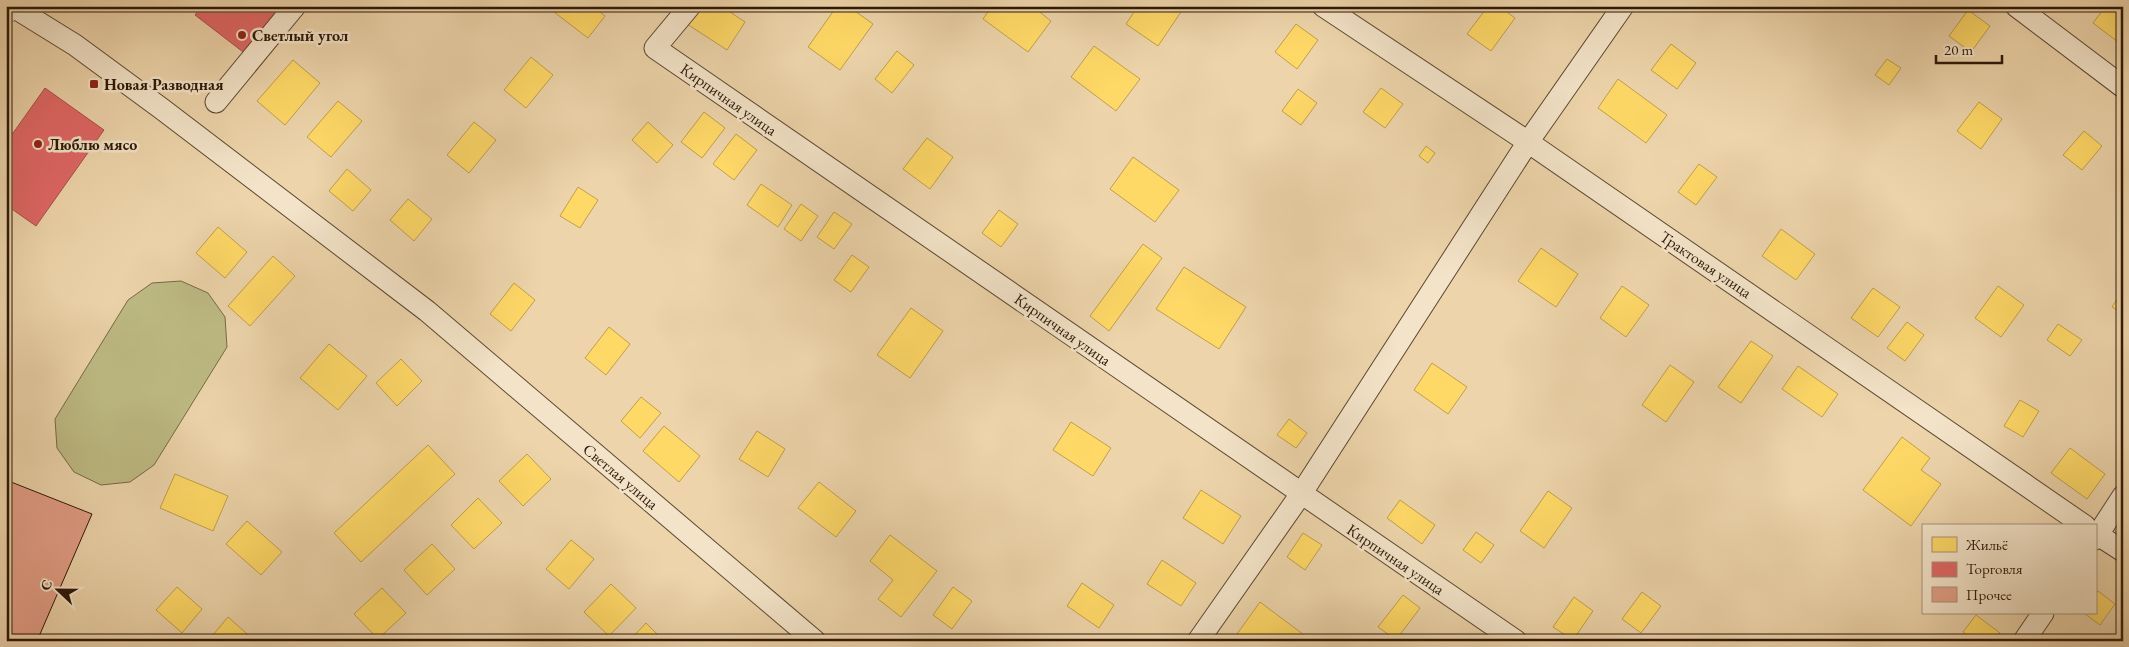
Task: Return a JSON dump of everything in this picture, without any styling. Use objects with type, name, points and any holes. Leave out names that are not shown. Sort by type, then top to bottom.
[{"type":"street","points":[[216,102],[295,6]]},
{"type":"street","name":"Кирпичная улица","points":[[690,6],[655,48],[1516,641]]},
{"type":"street","name":"Трактовая улица","points":[[1324,6],[1528,142],[2081,524]]},
{"type":"street","points":[[1198,641],[1301,494],[1528,142],[1623,6]]},
{"type":"street","points":[[2016,6],[2123,87]]},
{"type":"street","name":"Светлая улица","points":[[9,7],[75,45],[427,311],[814,641]]},
{"type":"street","points":[[2096,530],[2123,496]]},
{"type":"street","name":"Трактовая улица","points":[[2096,534],[2123,551]]},
{"type":"street","points":[[2024,641],[2042,614]]},
{"type":"shaded area","points":[[181,281],[208,293],[225,317],[227,347],[154,465],[130,482],[101,485],[74,472],[57,448],[55,419],[128,300],[152,283]]},
{"type":"building: Жильё","points":[[558,6],[592,6],[605,16],[588,38],[554,12]]},
{"type":"building: Жильё","points":[[698,6],[721,6],[745,22],[727,50],[687,24]]},
{"type":"building: Жильё","points":[[837,6],[848,6],[873,24],[840,70],[808,47]]},
{"type":"building: Жильё","points":[[992,6],[1032,6],[1051,21],[1028,52],[983,19]]},
{"type":"building: Жильё","points":[[1138,6],[1185,6],[1158,46],[1126,24]]},
{"type":"building: Жильё","points":[[1488,6],[1499,6],[1515,18],[1491,51],[1467,34]]},
{"type":"building: Жильё","points":[[2106,6],[2115,6],[2123,12],[2123,36],[2118,42],[2093,23]]},
{"type":"building: Жильё","points":[[1968,10],[1990,26],[1971,52],[1949,36]]},
{"type":"building: Жильё","points":[[1296,24],[1318,40],[1297,69],[1275,52]]},
{"type":"building: Жильё","points":[[1671,44],[1696,63],[1677,89],[1651,70]]},
{"type":"building: Жильё","points":[[1094,46],[1140,79],[1116,111],[1071,77]]},
{"type":"building: Жильё","points":[[897,51],[914,65],[892,93],[875,79]]},
{"type":"building: Жильё","points":[[531,57],[553,75],[526,108],[504,90]]},
{"type":"building: Жильё","points":[[1887,59],[1901,68],[1889,85],[1875,75]]},
{"type":"building: Жильё","points":[[293,60],[320,83],[285,125],[257,101]]},
{"type":"building: Жильё","points":[[1618,79],[1667,115],[1646,143],[1598,108]]},
{"type":"building: Жильё","points":[[1381,88],[1403,104],[1385,128],[1363,112]]},
{"type":"building: Жильё","points":[[1298,89],[1317,103],[1301,125],[1282,111]]},
{"type":"building: Жильё","points":[[338,101],[362,121],[331,157],[307,137]]},
{"type":"building: Жильё","points":[[1979,102],[2002,119],[1981,149],[1957,131]]},
{"type":"building: Жильё","points":[[704,112],[725,128],[702,158],[681,142]]},
{"type":"building: Жильё","points":[[474,122],[496,140],[469,173],[447,155]]},
{"type":"building: Жильё","points":[[648,122],[673,145],[657,163],[632,140]]},
{"type":"building: Жильё","points":[[2084,131],[2102,146],[2082,170],[2063,155]]},
{"type":"building: Жильё","points":[[736,134],[757,150],[734,180],[713,164]]},
{"type":"building: Жильё","points":[[927,138],[953,157],[930,189],[903,169]]},
{"type":"building: Жильё","points":[[1426,146],[1435,153],[1428,163],[1419,156]]},
{"type":"building: Жильё","points":[[1133,157],[1179,190],[1155,222],[1110,189]]},
{"type":"building: Жильё","points":[[1699,164],[1717,177],[1696,205],[1678,192]]},
{"type":"building: Жильё","points":[[347,169],[371,190],[353,211],[329,191]]},
{"type":"building: Жильё","points":[[761,184],[792,205],[778,227],[747,205]]},
{"type":"building: Жильё","points":[[578,187],[598,200],[580,228],[560,216]]},
{"type":"building: Жильё","points":[[408,199],[432,219],[414,241],[390,220]]},
{"type":"building: Жильё","points":[[801,204],[818,216],[801,241],[784,229]]},
{"type":"building: Жильё","points":[[999,210],[1018,224],[1001,247],[982,233]]},
{"type":"building: Жильё","points":[[834,212],[852,224],[834,249],[817,237]]},
{"type":"building: Жильё","points":[[218,227],[247,252],[225,278],[196,253]]},
{"type":"building: Жильё","points":[[1781,229],[1815,254],[1796,280],[1762,256]]},
{"type":"building: Жильё","points":[[1143,244],[1162,258],[1109,331],[1090,316]]},
{"type":"building: Жильё","points":[[1541,248],[1578,274],[1556,307],[1518,281]]},
{"type":"building: Жильё","points":[[852,255],[869,267],[851,292],[834,280]]},
{"type":"building: Жильё","points":[[273,256],[295,276],[250,326],[228,306]]},
{"type":"building: Жильё","points":[[1184,267],[1246,307],[1219,349],[1156,309]]},
{"type":"building: Жильё","points":[[514,283],[535,300],[511,331],[490,314]]},
{"type":"building: Жильё","points":[[1622,286],[1649,305],[1626,337],[1600,318]]},
{"type":"building: Жильё","points":[[1998,286],[2024,305],[2001,337],[1975,318]]},
{"type":"building: Жильё","points":[[1873,288],[1900,307],[1878,337],[1851,318]]},
{"type":"building: Жильё","points":[[2123,290],[2123,313],[2112,307]]},
{"type":"building: Жильё","points":[[911,308],[943,331],[910,378],[877,355]]},
{"type":"building: Жильё","points":[[1907,322],[1924,335],[1905,361],[1887,348]]},
{"type":"building: Жильё","points":[[2058,324],[2082,340],[2070,356],[2047,340]]},
{"type":"building: Жильё","points":[[609,327],[630,344],[606,375],[585,358]]},
{"type":"building: Жильё","points":[[1751,341],[1773,356],[1741,403],[1718,387]]},
{"type":"building: Жильё","points":[[329,344],[367,376],[338,410],[300,378]]},
{"type":"building: Жильё","points":[[401,359],[422,381],[397,406],[376,383]]},
{"type":"building: Жильё","points":[[1432,363],[1467,387],[1448,414],[1414,390]]},
{"type":"building: Жильё","points":[[1670,365],[1694,382],[1666,422],[1642,405]]},
{"type":"building: Жильё","points":[[1798,366],[1838,394],[1822,417],[1782,389]]},
{"type":"building: Жильё","points":[[641,397],[661,413],[640,438],[621,421]]},
{"type":"building: Жильё","points":[[2020,400],[2039,411],[2023,437],[2004,426]]},
{"type":"building: Жильё","points":[[1289,419],[1307,433],[1296,448],[1277,435]]},
{"type":"building: Жильё","points":[[1071,422],[1111,448],[1093,476],[1053,450]]},
{"type":"building: Жильё","points":[[664,426],[700,456],[679,482],[643,451]]},
{"type":"building: Жильё","points":[[757,431],[785,449],[768,477],[739,459]]},
{"type":"building: Жильё","points":[[1902,437],[1930,458],[1921,470],[1941,484],[1911,526],[1863,490]]},
{"type":"building: Жильё","points":[[428,445],[455,474],[361,562],[334,533]]},
{"type":"building: Жильё","points":[[2070,448],[2105,474],[2087,499],[2051,473]]},
{"type":"building: Жильё","points":[[527,454],[551,479],[523,506],[499,481]]},
{"type":"building: Жильё","points":[[175,474],[228,496],[213,531],[160,508]]},
{"type":"building: Жильё","points":[[819,482],[856,511],[836,537],[798,508]]},
{"type":"building: Жильё","points":[[1201,490],[1241,516],[1223,544],[1183,518]]},
{"type":"building: Жильё","points":[[1548,491],[1572,508],[1544,548],[1520,531]]},
{"type":"building: Жильё","points":[[478,498],[502,523],[474,549],[451,525]]},
{"type":"building: Жильё","points":[[1400,500],[1435,525],[1422,544],[1387,518]]},
{"type":"building: Жильё","points":[[247,521],[282,552],[261,575],[226,544]]},
{"type":"building: Жильё","points":[[1476,532],[1494,545],[1481,563],[1463,550]]},
{"type":"building: Жильё","points":[[1303,533],[1322,545],[1305,570],[1287,557]]},
{"type":"building: Жильё","points":[[890,535],[937,571],[901,617],[878,599],[893,580],[870,561]]},
{"type":"building: Жильё","points":[[571,540],[594,559],[569,589],[546,569]]},
{"type":"building: Жильё","points":[[432,544],[455,569],[427,595],[404,570]]},
{"type":"building: Жильё","points":[[1162,560],[1196,583],[1181,606],[1147,584]]},
{"type":"building: Жильё","points":[[1082,583],[1114,605],[1099,628],[1067,606]]},
{"type":"building: Жильё","points":[[611,584],[636,608],[609,636],[584,612]]},
{"type":"building: Жильё","points":[[177,587],[202,609],[182,633],[156,610]]},
{"type":"building: Жильё","points":[[953,587],[972,601],[952,629],[933,615]]},
{"type":"building: Жильё","points":[[382,588],[406,613],[378,639],[354,614]]},
{"type":"building: Жильё","points":[[2098,591],[2115,604],[2100,625],[2085,614],[2096,614],[2096,594]]},
{"type":"building: Жильё","points":[[1642,592],[1661,606],[1641,633],[1622,619]]},
{"type":"building: Жильё","points":[[1403,595],[1420,608],[1396,640],[1378,627]]},
{"type":"building: Жильё","points":[[1574,597],[1593,611],[1573,640],[1553,627]]},
{"type":"building: Жильё","points":[[1260,602],[1312,641],[1246,641],[1237,634]]},
{"type":"building: Жильё","points":[[1976,615],[2000,633],[1995,641],[1975,641],[1963,632]]},
{"type":"building: Жильё","points":[[228,617],[255,641],[208,641]]},
{"type":"building: Жильё","points":[[646,623],[664,641],[629,641]]},
{"type":"building: Торговля","name":"Светлый угол","points":[[202,6],[285,6],[247,55],[195,15]]},
{"type":"building: Торговля","points":[[45,88],[104,130],[36,226],[6,205],[6,143]]},
{"type":"building: Прочее","points":[[6,480],[92,514],[37,641],[6,641]]},
{"type":"place","name":"Светлый угол","points":[[242,35]]},
{"type":"place","name":"Новая Разводная","points":[[94,84]]},
{"type":"place","name":"Люблю мясо","points":[[38,144]]}]
